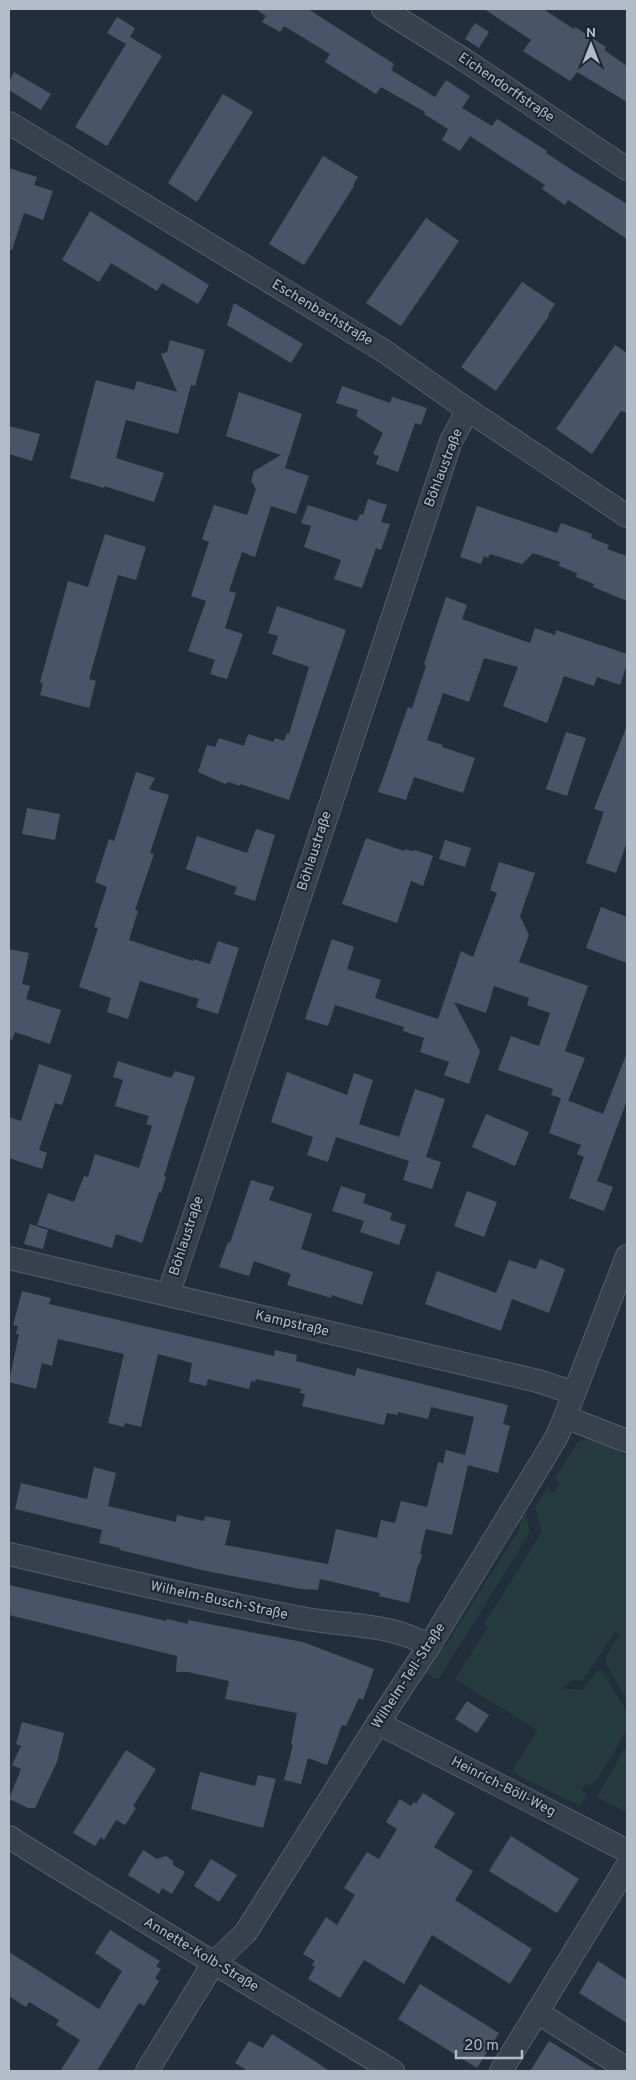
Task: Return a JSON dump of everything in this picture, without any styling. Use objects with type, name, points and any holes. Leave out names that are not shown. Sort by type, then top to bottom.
[{"type":"street","name":"Eichendorffstraße","points":[[383,9],[466,61],[627,169]]},
{"type":"street","name":"Eschenbachstraße","points":[[9,123],[384,351],[468,410],[627,516]]},
{"type":"street","name":"Böhlaustraße","points":[[168,1295],[450,442],[468,410]]},
{"type":"street","name":"Wilhelm-Tell-Straße","points":[[147,2071],[213,1964],[246,1932],[429,1646],[538,1468],[565,1417],[627,1256]]},
{"type":"street","name":"Kampstraße","points":[[9,1258],[538,1381],[574,1393]]},
{"type":"street","points":[[565,1417],[627,1441]]},
{"type":"street","name":"Wilhelm-Busch-Straße","points":[[9,1554],[206,1600],[307,1619],[399,1633],[415,1637],[429,1646]]},
{"type":"street","name":"Heinrich-Böll-Weg","points":[[378,1723],[627,1850]]},
{"type":"street","name":"Annette-Kolb-Straße","points":[[9,1838],[213,1964],[252,1985],[393,2071]]},
{"type":"street","points":[[501,2071],[627,1866]]},
{"type":"street","points":[[537,2012],[627,2069]]},
{"type":"green space","points":[[591,1439],[610,1446],[627,1456],[627,1700],[606,1663],[607,1655],[619,1635],[615,1632],[582,1681],[572,1680],[564,1687],[582,1690],[597,1671],[602,1671],[627,1712],[627,1730],[595,1782],[584,1786],[581,1790],[587,1794],[580,1806],[512,1772],[537,1730],[455,1679],[488,1627],[484,1624],[542,1532],[535,1507],[547,1489],[554,1493],[560,1483],[555,1478],[577,1443],[580,1440]]},
{"type":"green space","points":[[524,1509],[530,1532],[438,1680],[423,1671],[439,1646],[444,1648],[520,1528],[518,1519]]},
{"type":"green space","points":[[627,1745],[627,1812],[597,1797]]},
{"type":"building","points":[[255,9],[308,9],[394,64],[391,70],[435,97],[446,80],[470,96],[462,108],[492,126],[497,119],[547,151],[546,153],[575,172],[627,204],[627,239],[568,200],[565,205],[542,189],[545,185],[470,136],[460,151],[442,140],[448,129],[424,114],[425,112],[381,87],[376,94],[325,62],[330,54],[284,26],[280,32],[262,22],[266,16]]},
{"type":"building","points":[[484,9],[543,9],[606,47],[604,50],[627,66],[627,102],[577,72],[570,81],[523,51],[531,40]]},
{"type":"building","points":[[117,17],[135,28],[130,37],[162,56],[107,146],[75,127],[126,44],[107,33]]},
{"type":"building","points":[[475,23],[489,32],[479,48],[465,39]]},
{"type":"building","points":[[14,72],[51,94],[41,110],[9,90],[9,82]]},
{"type":"building","points":[[223,94],[253,112],[197,202],[168,183]]},
{"type":"building","points":[[323,156],[358,177],[304,265],[269,244]]},
{"type":"building","points":[[9,168],[37,177],[34,185],[53,191],[43,220],[24,213],[12,250],[9,250]]},
{"type":"building","points":[[90,211],[209,285],[198,304],[162,283],[157,291],[111,263],[99,282],[62,260]]},
{"type":"building","points":[[426,218],[459,241],[401,326],[366,303]]},
{"type":"building","points":[[522,282],[555,304],[549,316],[496,391],[461,367]]},
{"type":"building","points":[[234,303],[303,344],[291,363],[227,325]]},
{"type":"building","points":[[170,340],[205,350],[195,386],[191,385],[178,434],[126,420],[116,458],[164,473],[154,502],[104,486],[104,488],[70,478],[96,380],[134,390],[137,381],[177,392],[161,354],[167,352]]},
{"type":"building","points":[[615,345],[627,353],[627,413],[621,411],[592,454],[556,429]]},
{"type":"building","points":[[342,386],[390,403],[392,397],[427,408],[421,425],[415,423],[398,472],[376,464],[379,456],[373,454],[383,433],[356,416],[358,410],[336,403]]},
{"type":"building","points":[[239,392],[302,414],[285,468],[309,476],[296,514],[271,506],[255,557],[242,552],[229,591],[236,593],[225,628],[243,634],[227,679],[210,674],[215,660],[188,651],[206,601],[191,596],[209,542],[202,539],[214,505],[247,515],[256,489],[251,481],[254,471],[281,455],[226,436]]},
{"type":"building","points":[[9,426],[40,434],[32,461],[9,454]]},
{"type":"building","points":[[368,499],[387,505],[381,522],[390,524],[381,550],[376,548],[362,588],[334,579],[341,560],[304,547],[311,526],[301,523],[308,505],[357,521],[360,514],[363,515]]},
{"type":"building","points":[[477,506],[557,533],[561,523],[592,534],[591,538],[609,545],[607,549],[627,556],[627,601],[593,587],[594,584],[576,577],[577,573],[559,566],[560,562],[533,553],[522,564],[490,554],[488,558],[484,556],[481,564],[460,557]]},
{"type":"building","points":[[105,534],[146,547],[136,580],[118,575],[89,679],[96,681],[89,708],[40,695],[43,684],[40,682],[68,581],[88,587]]},
{"type":"building","points":[[446,597],[467,605],[462,619],[530,643],[535,628],[555,635],[556,630],[627,654],[627,664],[620,685],[597,677],[594,686],[564,676],[547,723],[503,706],[518,667],[484,658],[469,702],[443,693],[427,740],[475,758],[463,793],[414,777],[406,800],[378,792],[408,707],[412,708]]},
{"type":"building","points":[[277,606],[346,630],[289,800],[240,784],[240,786],[229,782],[225,784],[198,772],[207,745],[215,747],[219,738],[244,746],[248,734],[273,742],[275,738],[284,741],[287,733],[289,734],[309,667],[272,654],[278,636],[268,633]]},
{"type":"building","points":[[626,728],[627,842],[616,873],[586,863],[604,812],[594,809]]},
{"type":"building","points":[[566,732],[586,738],[567,796],[546,789]]},
{"type":"building","points":[[136,772],[155,778],[149,789],[169,795],[150,853],[154,854],[135,910],[138,911],[129,940],[193,961],[193,959],[210,964],[218,941],[239,948],[218,1014],[196,1007],[199,999],[140,981],[128,1019],[107,1012],[111,998],[79,987],[98,928],[94,927],[107,887],[95,882],[109,839],[114,841]]},
{"type":"building","points":[[27,808],[60,814],[55,840],[22,834]]},
{"type":"building","points":[[256,829],[275,835],[255,901],[234,894],[237,887],[186,869],[197,836],[247,853]]},
{"type":"building","points":[[366,838],[404,851],[405,849],[415,850],[433,856],[423,886],[411,881],[397,923],[342,904]]},
{"type":"building","points":[[445,840],[471,848],[465,867],[439,859]]},
{"type":"building","points":[[499,862],[535,873],[520,916],[529,935],[519,962],[588,986],[565,1051],[585,1058],[568,1101],[603,1114],[627,1055],[627,1100],[597,1181],[613,1187],[604,1211],[569,1198],[584,1157],[577,1154],[581,1145],[549,1133],[561,1098],[551,1095],[553,1089],[498,1070],[511,1036],[539,1046],[550,1013],[527,1005],[529,998],[494,986],[486,1013],[454,1002],[480,1051],[469,1084],[444,1075],[449,1062],[420,1052],[424,1038],[403,1031],[404,1027],[335,1005],[328,1026],[305,1019],[332,939],[354,947],[347,969],[381,980],[375,998],[438,1019],[461,951],[473,957],[497,893],[490,890]]},
{"type":"building","points":[[601,907],[627,917],[627,963],[586,948]]},
{"type":"building","points":[[9,949],[29,953],[22,984],[30,986],[26,999],[61,1010],[50,1044],[15,1032],[12,1040],[9,1039]]},
{"type":"building","points":[[118,1061],[171,1078],[175,1071],[195,1077],[164,1176],[166,1177],[161,1193],[159,1192],[142,1243],[116,1234],[112,1248],[37,1225],[48,1193],[74,1202],[84,1176],[88,1177],[95,1154],[139,1168],[152,1126],[146,1124],[149,1116],[115,1106],[123,1080],[113,1077]]},
{"type":"building","points":[[39,1064],[72,1075],[62,1105],[55,1103],[39,1150],[47,1153],[42,1169],[9,1158],[9,1117],[21,1121]]},
{"type":"building","points":[[287,1072],[347,1095],[354,1073],[373,1080],[359,1124],[399,1137],[415,1089],[445,1099],[426,1157],[441,1162],[432,1189],[403,1180],[409,1161],[336,1137],[328,1162],[307,1155],[313,1137],[271,1122]]},
{"type":"building","points":[[486,1114],[529,1132],[515,1166],[472,1147]]},
{"type":"building","points":[[251,1180],[274,1187],[269,1200],[312,1214],[301,1249],[373,1272],[362,1305],[332,1295],[331,1298],[287,1285],[291,1274],[254,1261],[249,1276],[219,1267],[228,1242],[230,1243]]},
{"type":"building","points":[[341,1186],[366,1194],[363,1203],[392,1213],[390,1220],[406,1225],[399,1245],[360,1232],[364,1221],[332,1211]]},
{"type":"building","points":[[467,1191],[497,1202],[484,1237],[454,1226]]},
{"type":"building","points":[[30,1224],[48,1230],[43,1249],[24,1244]]},
{"type":"building","points":[[540,1259],[565,1269],[549,1313],[512,1299],[501,1331],[425,1304],[437,1271],[496,1293],[509,1260],[536,1269]]},
{"type":"building","points":[[22,1291],[51,1298],[49,1304],[274,1356],[275,1350],[297,1355],[296,1361],[355,1376],[357,1368],[508,1405],[503,1424],[510,1426],[498,1473],[468,1465],[452,1535],[426,1529],[420,1553],[422,1555],[409,1603],[379,1596],[380,1593],[320,1579],[318,1590],[301,1589],[206,1571],[99,1543],[102,1530],[15,1509],[21,1483],[87,1499],[94,1467],[116,1473],[108,1506],[176,1522],[177,1515],[204,1521],[205,1516],[231,1521],[225,1545],[328,1564],[336,1529],[377,1538],[381,1520],[395,1523],[401,1501],[427,1507],[438,1462],[443,1463],[446,1450],[465,1455],[474,1417],[431,1407],[428,1419],[398,1412],[398,1415],[387,1413],[384,1425],[302,1406],[305,1394],[300,1393],[301,1389],[256,1379],[255,1382],[251,1381],[249,1389],[208,1379],[206,1386],[189,1382],[192,1363],[158,1354],[141,1427],[125,1423],[124,1427],[108,1423],[124,1354],[58,1339],[52,1366],[42,1363],[36,1389],[9,1382],[19,1334],[16,1334],[18,1326],[13,1325]]},
{"type":"building","points":[[9,1585],[166,1621],[167,1619],[188,1624],[188,1620],[303,1642],[374,1669],[363,1700],[359,1698],[346,1726],[342,1725],[327,1765],[308,1758],[301,1784],[284,1780],[293,1745],[291,1744],[297,1713],[225,1699],[229,1681],[188,1672],[176,1672],[177,1656],[9,1615]]},
{"type":"building","points":[[467,1701],[489,1715],[477,1733],[455,1719]]},
{"type":"building","points":[[22,1722],[64,1733],[57,1762],[35,1808],[28,1808],[9,1799],[21,1769],[12,1765],[21,1746],[16,1744]]},
{"type":"building","points":[[126,1750],[156,1769],[133,1806],[136,1808],[125,1825],[116,1820],[104,1840],[101,1837],[95,1846],[73,1833]]},
{"type":"building","points":[[200,1772],[255,1786],[258,1775],[276,1779],[263,1828],[191,1809]]},
{"type":"building","points":[[423,1793],[455,1813],[434,1847],[473,1871],[455,1900],[532,1949],[510,1984],[432,1935],[404,1984],[364,1960],[340,1998],[308,1979],[315,1967],[312,1965],[315,1961],[303,1954],[326,1917],[337,1925],[355,1895],[344,1888],[367,1852],[379,1859],[397,1829],[386,1822],[400,1799],[411,1806],[414,1802],[416,1804]]},
{"type":"building","points":[[511,1836],[579,1879],[557,1913],[489,1871]]},
{"type":"building","points":[[143,1850],[157,1859],[166,1856],[173,1861],[173,1865],[185,1872],[172,1894],[162,1888],[159,1894],[128,1875]]},
{"type":"building","points":[[211,1859],[237,1875],[219,1902],[194,1886]]},
{"type":"building","points":[[110,1930],[160,1961],[156,1966],[161,1969],[155,1978],[159,1981],[144,2006],[139,2003],[97,2071],[60,2071],[80,2040],[56,2025],[59,2020],[29,2002],[26,2007],[9,1996],[9,1952],[99,2009],[122,1971],[95,1953]]},
{"type":"building","points":[[598,1961],[627,1980],[627,2023],[579,1993]]},
{"type":"building","points":[[420,1984],[499,2033],[477,2068],[398,2019]]},
{"type":"building","points":[[272,2034],[330,2071],[248,2071],[235,2063],[249,2041],[263,2048]]},
{"type":"building","points":[[549,2041],[572,2055],[598,2071],[530,2071]]}]
